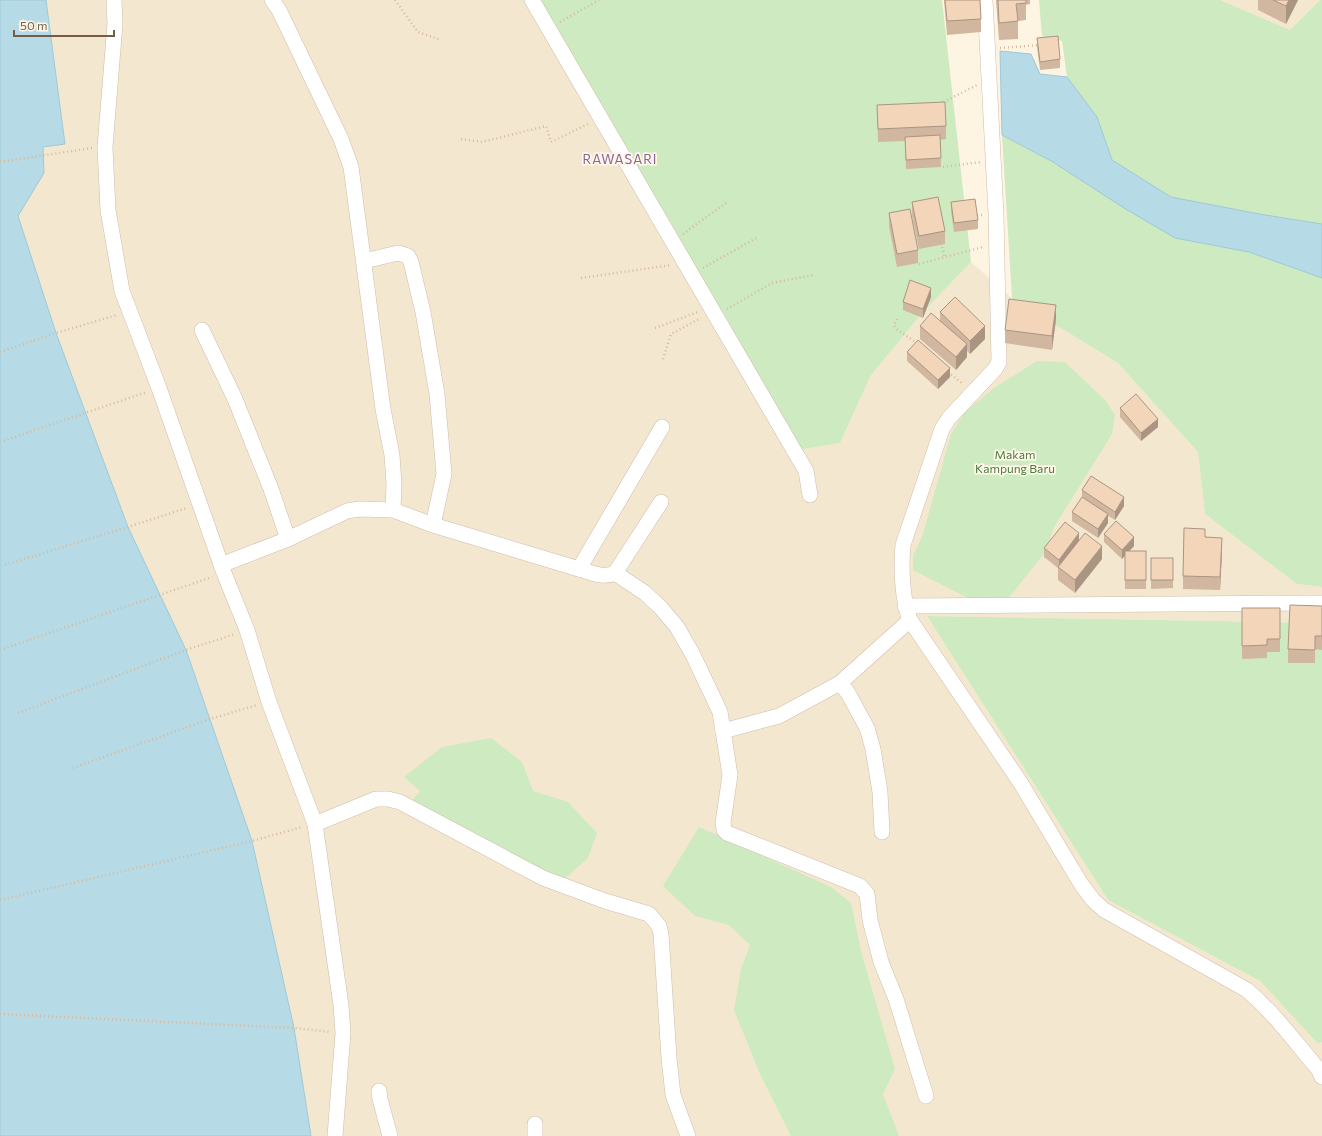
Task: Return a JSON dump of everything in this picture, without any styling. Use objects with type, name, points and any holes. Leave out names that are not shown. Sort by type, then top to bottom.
[{"type":"street","points":[[114,0],[115,24],[105,147],[108,210],[122,291],[159,388],[199,504],[247,630],[269,702],[315,824],[342,1005],[343,1033],[335,1136]]},
{"type":"street","points":[[272,0],[279,10],[352,167],[383,409],[392,455],[394,484],[393,510]]},
{"type":"street","points":[[532,0],[806,471],[810,495]]},
{"type":"street","points":[[985,0],[997,243],[999,362],[995,369],[973,394],[949,418],[942,429],[903,545],[902,554],[907,613],[1020,782],[1081,884],[1094,900],[1113,915],[1247,990],[1259,1000],[1287,1032],[1319,1070],[1322,1077]]},
{"type":"street","points":[[364,262],[398,253],[408,256],[410,262],[423,312],[437,394],[444,466],[444,474],[433,524]]},
{"type":"street","points":[[202,330],[235,400],[271,489],[288,539]]},
{"type":"street","points":[[579,569],[662,427]]},
{"type":"street","points":[[223,569],[347,511],[360,509],[393,510],[433,524],[579,569],[603,576],[610,575],[615,573],[662,502]]},
{"type":"street","points":[[615,573],[645,593],[662,608],[678,627],[720,712],[730,775],[724,830],[727,833],[860,886],[867,894],[870,920],[881,962],[896,999],[926,1096]]},
{"type":"street","points":[[723,731],[779,716],[840,683],[907,613],[1322,603]]},
{"type":"street","points":[[840,683],[848,693],[867,728],[880,792],[882,832]]},
{"type":"street","points":[[315,824],[376,799],[388,799],[400,802],[543,878],[605,901],[649,914],[659,926],[661,934],[672,1095],[688,1136]]},
{"type":"street","points":[[379,1091],[390,1136]]},
{"type":"path","points":[[395,0],[418,32],[441,40]]},
{"type":"path","points":[[549,28],[599,0]]},
{"type":"path","points":[[988,49],[1043,44]]},
{"type":"path","points":[[938,110],[938,104],[990,79]]},
{"type":"path","points":[[461,139],[482,142],[546,126],[551,142],[601,117]]},
{"type":"path","points":[[0,162],[105,147]]},
{"type":"path","points":[[943,167],[993,160]]},
{"type":"path","points":[[673,241],[727,202]]},
{"type":"path","points":[[581,278],[689,269],[758,237]]},
{"type":"path","points":[[919,264],[997,243]]},
{"type":"path","points":[[942,247],[944,258]]},
{"type":"path","points":[[663,359],[671,334],[772,283],[814,275]]},
{"type":"path","points":[[656,328],[714,311]]},
{"type":"path","points":[[0,352],[56,333],[129,312]]},
{"type":"path","points":[[897,319],[894,325],[895,328],[920,346]]},
{"type":"path","points":[[946,370],[973,394]]},
{"type":"path","points":[[0,442],[159,388]]},
{"type":"path","points":[[5,565],[199,504]]},
{"type":"path","points":[[0,650],[223,569]]},
{"type":"path","points":[[18,713],[186,650],[247,630]]},
{"type":"path","points":[[73,768],[210,719],[269,702]]},
{"type":"path","points":[[0,900],[315,824]]},
{"type":"path","points":[[0,1014],[294,1028],[343,1033]]},
{"type":"shaded area","points":[[46,0],[523,0],[792,451],[840,443],[871,375],[923,312],[971,262],[1012,298],[1118,363],[1198,452],[1205,514],[1297,584],[1322,587],[1322,623],[927,616],[1108,900],[1260,981],[1318,1044],[1322,1042],[1322,1136],[0,1136],[0,152],[65,144]]},
{"type":"shaded area","points":[[1220,0],[1320,0],[1290,30]]},
{"type":"green space","points":[[523,0],[942,0],[971,262],[923,312],[871,375],[840,443],[792,451]]},
{"type":"green space","points":[[1039,0],[1220,0],[1290,30],[1320,0],[1322,0],[1322,224],[1259,214],[1171,197],[1112,160],[1097,117],[1067,77],[1062,41],[1042,36]]},
{"type":"green space","points":[[1002,135],[1053,162],[1175,238],[1249,252],[1322,278],[1322,587],[1297,584],[1205,514],[1198,452],[1118,363],[1012,298]]},
{"type":"green space","name":"Makam Kampung Baru","points":[[1037,361],[1065,362],[1106,401],[1115,415],[1112,434],[1054,527],[1046,551],[1007,600],[968,598],[913,570],[913,556],[923,534],[951,434],[965,412],[994,388]]},
{"type":"green space","points":[[927,616],[1322,623],[1322,1042],[1318,1044],[1260,981],[1108,900]]},
{"type":"green space","points":[[491,738],[522,762],[533,791],[568,802],[597,833],[588,858],[563,880],[410,803],[420,791],[404,777],[442,747]]},
{"type":"green space","points":[[699,827],[831,887],[851,903],[861,951],[895,1069],[883,1094],[899,1136],[791,1136],[760,1074],[734,1010],[741,969],[750,945],[729,925],[695,916],[663,886]]},
{"type":"water","points":[[0,0],[46,0],[65,144],[43,147],[44,173],[18,216],[56,333],[128,527],[186,650],[252,841],[294,1028],[311,1136],[0,1136]]},
{"type":"water","points":[[1000,51],[1031,54],[1040,74],[1067,77],[1097,117],[1112,160],[1171,197],[1259,214],[1322,224],[1322,278],[1249,252],[1175,238],[1124,208],[1053,162],[1002,135]]},
{"type":"building","points":[[945,0],[980,0],[981,19],[947,21]]},
{"type":"building","points":[[998,0],[1026,0],[1026,3],[1016,4],[1018,21],[999,23]]},
{"type":"building","points":[[1273,0],[1289,0],[1286,6]]},
{"type":"building","points":[[1058,36],[1060,59],[1040,62],[1037,38]]},
{"type":"building","points":[[945,102],[946,126],[878,129],[877,105]]},
{"type":"building","points":[[940,135],[941,158],[906,160],[905,137]]},
{"type":"building","points":[[938,197],[945,231],[919,236],[912,202]]},
{"type":"building","points":[[975,199],[978,220],[954,223],[951,202]]},
{"type":"building","points":[[910,209],[918,250],[897,254],[889,213]]},
{"type":"building","points":[[910,280],[931,288],[923,309],[903,302]]},
{"type":"building","points":[[955,297],[985,326],[970,341],[940,312]]},
{"type":"building","points":[[1009,299],[1056,305],[1052,336],[1005,330]]},
{"type":"building","points":[[931,313],[967,344],[956,357],[920,326]]},
{"type":"building","points":[[918,340],[950,368],[938,380],[907,352]]},
{"type":"building","points":[[1136,394],[1158,419],[1141,433],[1120,408]]},
{"type":"building","points":[[1091,476],[1124,497],[1115,512],[1082,490]]},
{"type":"building","points":[[1082,497],[1108,514],[1098,529],[1072,512]]},
{"type":"building","points":[[1116,521],[1134,537],[1122,550],[1104,534]]},
{"type":"building","points":[[1065,522],[1079,533],[1059,560],[1044,548]]},
{"type":"building","points":[[1184,528],[1205,529],[1205,537],[1222,538],[1220,577],[1183,576]]},
{"type":"building","points":[[1085,533],[1102,546],[1075,580],[1058,567]]},
{"type":"building","points":[[1125,551],[1146,551],[1146,580],[1125,580]]},
{"type":"building","points":[[1151,558],[1173,558],[1173,580],[1151,580]]},
{"type":"building","points":[[1290,605],[1322,606],[1322,636],[1315,636],[1315,650],[1288,649]]},
{"type":"building","points":[[1242,608],[1280,608],[1280,639],[1267,639],[1267,645],[1242,646]]},
{"type":"district","name":"RAWASARI","points":[[620,159]]}]
